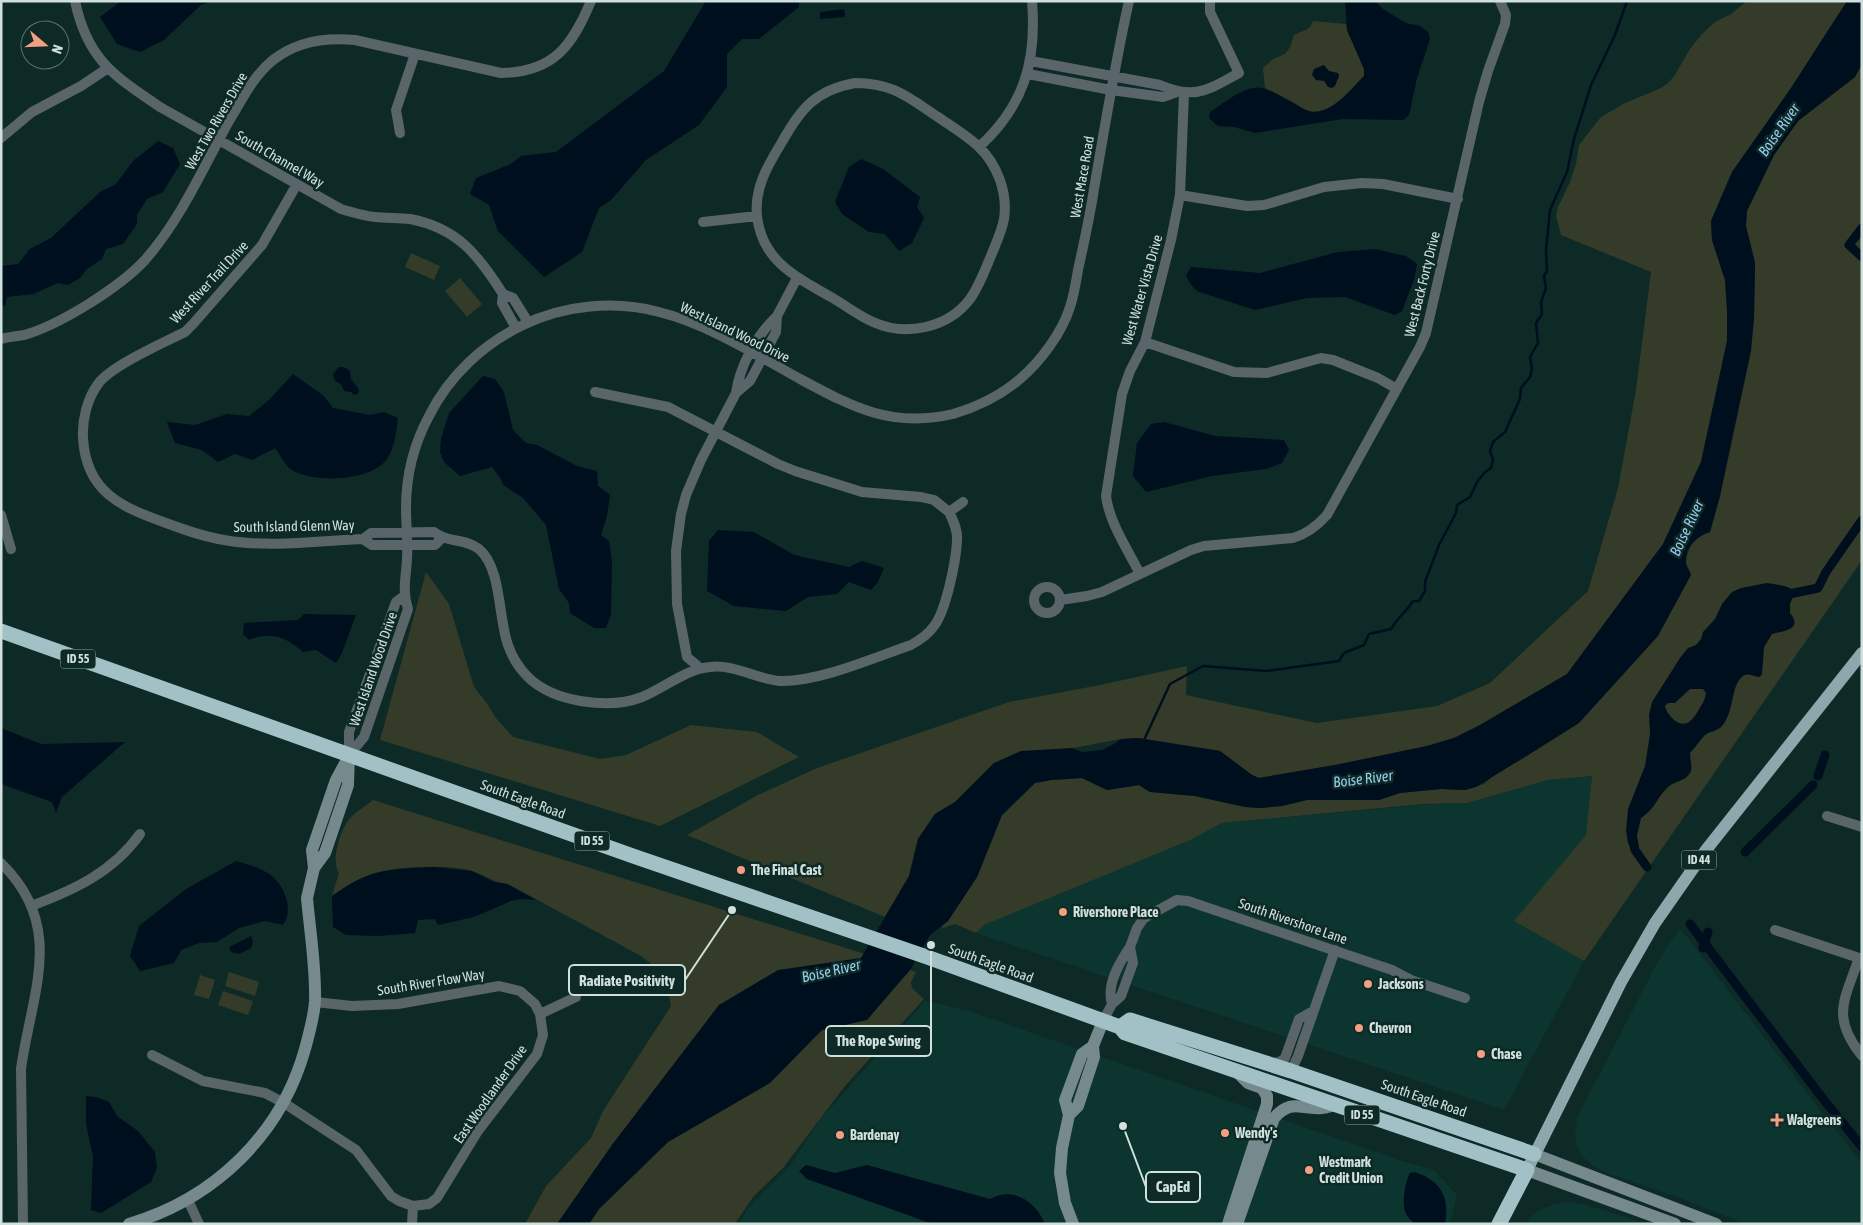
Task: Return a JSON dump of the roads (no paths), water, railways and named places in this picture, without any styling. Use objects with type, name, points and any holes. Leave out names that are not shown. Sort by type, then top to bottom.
[{"type":"highway","name":"South Eagle Road","points":[[1,631],[633,856],[928,957],[1120,1027],[1124,1033],[1526,1170]]},
{"type":"highway","name":"South Eagle Road","points":[[1120,1027],[1130,1020],[1268,1063],[1534,1154]]},
{"type":"highway","points":[[1233,1069],[1259,1069],[1280,1075],[1291,1071]]},
{"type":"highway","name":"ID 44","points":[[1499,1224],[1526,1170]]},
{"type":"main road","name":"ID 44","points":[[1526,1170],[1621,982],[1655,923],[1706,850],[1862,653]]},
{"type":"street","name":"South Channel Way","points":[[75,1],[80,23],[90,45],[101,62],[160,107],[341,209],[372,217],[410,219],[446,232],[472,250],[503,294],[513,298],[528,322]]},
{"type":"street","name":"West Two Rivers Drive","points":[[1,339],[25,334],[52,324],[105,292],[144,260],[173,222],[257,75],[274,59],[296,46],[316,40],[341,38],[501,73],[527,70],[541,65],[566,47],[579,29],[591,1]]},
{"type":"street","points":[[979,147],[1003,121],[1016,102],[1028,74],[1034,32],[1032,1]]},
{"type":"street","name":"West Mace Road","points":[[1046,352],[1070,308],[1089,221],[1113,76],[1129,1]]},
{"type":"street","points":[[1028,74],[1111,90],[1163,97],[1181,93],[1197,93],[1211,88],[1239,73],[1210,12],[1210,1]]},
{"type":"street","name":"West Back Forty Drive","points":[[1140,574],[1191,550],[1204,546],[1301,536],[1316,528],[1327,515],[1426,333],[1480,102],[1488,71],[1505,24],[1506,16],[1502,5]]},
{"type":"street","points":[[400,133],[396,110],[415,54]]},
{"type":"street","points":[[1031,61],[1160,85],[1181,93]]},
{"type":"street","points":[[1,138],[32,112],[81,86],[108,68]]},
{"type":"street","points":[[1072,83],[1074,69]]},
{"type":"street","points":[[855,83],[871,83],[897,90],[979,147],[998,173],[1003,189],[1005,206],[1001,230],[975,292],[961,309],[930,326],[908,330],[890,328],[873,322],[797,278],[783,267],[770,252],[762,236],[757,216],[762,178],[794,120],[803,109],[814,98],[840,86],[855,83]]},
{"type":"street","name":"West Water Vista Drive","points":[[1140,574],[1107,507],[1106,496],[1124,388],[1130,371],[1145,342],[1171,240],[1180,195],[1181,93]]},
{"type":"street","points":[[1180,195],[1247,206],[1264,205],[1340,184],[1362,183],[1390,185],[1458,200]]},
{"type":"street","name":"West River Trail Drive","points":[[113,499],[100,487],[93,475],[86,460],[83,447],[83,432],[88,402],[98,384],[107,374],[118,367],[185,332],[193,324],[262,245],[297,184]]},
{"type":"street","points":[[703,222],[757,216]]},
{"type":"street","points":[[700,668],[687,657],[677,604],[676,551],[681,514],[692,477],[736,393],[739,375],[765,328],[777,316],[797,278]]},
{"type":"street","name":"South Channel Way","points":[[503,294],[502,303],[516,328]]},
{"type":"street","name":"West Island Wood Drive","points":[[349,755],[364,737],[408,609],[404,596],[407,545],[406,508],[411,465],[419,438],[432,409],[450,382],[477,354],[516,328],[558,312],[580,308],[636,307],[681,318],[855,408],[888,417],[922,418],[964,411],[990,400],[1021,379],[1046,352]]},
{"type":"street","points":[[736,393],[750,381],[763,359],[776,332],[777,316]]},
{"type":"street","points":[[1145,342],[1220,368],[1243,373],[1267,373],[1321,358],[1333,360],[1378,378],[1397,389]]},
{"type":"street","points":[[595,392],[668,407],[778,464],[862,492],[921,497],[934,500],[949,512],[963,502]]},
{"type":"street","name":"South Island Glenn Way","points":[[113,499],[136,512],[188,531],[224,540],[263,543],[363,539],[371,533],[434,532],[442,538],[466,542],[479,549],[488,560],[500,602],[504,634],[512,656],[529,678],[550,692],[561,696],[610,703],[640,698],[700,668],[724,667],[758,677],[802,680],[911,646],[934,627],[945,605],[957,540],[955,524],[949,512]]},
{"type":"street","points":[[1,515],[10,549]]},
{"type":"street","name":"South Island Glenn Way","points":[[363,539],[372,545],[436,545],[442,538]]},
{"type":"street","points":[[1060,600],[1102,592],[1140,574]]},
{"type":"street","name":"West Island Wood Drive","points":[[349,755],[349,732],[396,602],[404,596]]},
{"type":"street","points":[[129,1224],[188,1200],[214,1183],[259,1140],[284,1102],[301,1062],[315,1002],[307,898],[314,868],[325,853],[348,784],[349,755]]},
{"type":"street","points":[[1827,816],[1862,827]]},
{"type":"street","points":[[31,906],[60,896],[96,876],[128,851],[140,834]]},
{"type":"street","points":[[4,865],[20,886],[31,906],[39,934],[40,965],[21,1069],[24,1224]]},
{"type":"street","name":"South Rivershore Lane","points":[[1103,1022],[1112,1004],[1121,996],[1133,962],[1130,947],[1137,928],[1144,918],[1176,900],[1188,900],[1392,970],[1411,980],[1465,998]]},
{"type":"street","points":[[1775,930],[1860,958],[1843,1004],[1842,1014],[1846,1035],[1862,1056]]},
{"type":"street","points":[[1291,1071],[1298,1056],[1334,950]]},
{"type":"street","name":"South River Flow Way","points":[[315,1002],[352,1006],[398,1004],[500,986],[510,987],[524,994],[535,1004],[540,1014]]},
{"type":"street","points":[[540,1014],[576,996]]},
{"type":"street","points":[[1268,1063],[1280,1062],[1285,1058],[1299,1019],[1313,1011]]},
{"type":"street","name":"East Woodlander Drive","points":[[413,1206],[428,1204],[437,1198],[478,1131],[536,1054],[543,1035],[540,1014]]},
{"type":"street","points":[[1073,1224],[1065,1202],[1060,1170],[1062,1148],[1069,1116],[1078,1106],[1094,1057],[1092,1046],[1103,1022]]},
{"type":"street","points":[[152,1055],[203,1080],[265,1093],[284,1102],[348,1144],[363,1158],[391,1196],[413,1206],[412,1224]]},
{"type":"street","points":[[1228,1224],[1267,1104],[1262,1088],[1248,1083],[1233,1069]]},
{"type":"street","points":[[1237,1224],[1274,1118],[1280,1112],[1292,1106],[1322,1108],[1334,1105]]},
{"type":"street","name":"South Eagle Road","points":[[1534,1154],[1716,1224]]},
{"type":"street","name":"South Eagle Road","points":[[1526,1170],[1675,1224]]},
{"type":"street","points":[[188,1200],[199,1224]]},
{"type":"water","points":[[121,1],[212,1],[201,5],[164,40],[140,52],[117,44],[100,17]]},
{"type":"water","points":[[706,1],[799,1],[799,7],[759,39],[742,39],[727,54],[727,87],[699,125],[646,160],[611,200],[599,208],[582,252],[544,277],[498,231],[489,205],[470,194],[476,178],[511,164],[521,156],[556,152],[664,71]]},
{"type":"water","points":[[1345,1],[1375,1],[1384,10],[1406,23],[1420,26],[1428,32],[1430,39],[1417,78],[1409,115],[1403,120],[1343,119],[1255,133],[1234,127],[1218,126],[1209,118],[1210,112],[1230,98],[1241,92],[1256,88],[1270,91],[1312,112],[1327,109],[1341,99],[1364,76],[1364,69],[1347,30]]},
{"type":"water","name":"Boise River","points":[[1847,1],[1862,1],[1862,64],[1855,77],[1798,121],[1774,155],[1747,211],[1746,226],[1755,263],[1754,319],[1751,351],[1720,496],[1710,532],[1700,536],[1692,543],[1687,552],[1686,563],[1691,575],[1658,636],[1579,723],[1476,787],[1465,790],[1441,789],[1400,793],[1379,800],[1307,800],[1282,806],[1260,808],[1245,807],[1195,796],[1150,792],[1139,785],[1107,790],[1082,778],[1035,783],[1002,815],[977,877],[948,921],[930,935],[910,970],[867,1020],[822,1030],[770,1083],[668,1142],[599,1209],[589,1224],[557,1224],[612,1145],[719,1005],[778,970],[861,958],[909,876],[918,839],[935,814],[955,802],[994,763],[1021,751],[1072,748],[1082,752],[1102,750],[1121,739],[1138,738],[1220,751],[1252,775],[1259,778],[1335,765],[1427,746],[1454,738],[1480,725],[1567,674],[1663,544],[1701,462],[1727,341],[1725,280],[1712,240],[1711,221],[1732,172],[1791,88]]},
{"type":"water","points":[[844,9],[845,17],[820,19],[820,12]]},
{"type":"water","points":[[1324,65],[1329,71],[1338,73],[1339,76],[1335,86],[1332,88],[1328,87],[1324,81],[1316,80],[1312,75],[1314,69]]},
{"type":"water","points":[[158,141],[173,148],[180,164],[163,192],[147,199],[137,215],[137,224],[123,244],[106,249],[102,259],[87,269],[80,278],[68,285],[58,283],[33,294],[7,297],[5,306],[1,306],[1,266],[18,264],[30,249],[51,238],[100,192],[116,184],[133,161]]},
{"type":"water","points":[[861,159],[883,169],[920,197],[917,207],[924,218],[912,243],[899,251],[885,234],[869,232],[842,214],[835,202],[849,167]]},
{"type":"water","points":[[1375,249],[1406,256],[1417,264],[1414,280],[1402,311],[1395,315],[1345,297],[1307,298],[1255,310],[1197,291],[1186,275],[1191,267],[1260,273],[1338,252]]},
{"type":"water","points":[[339,367],[344,367],[350,371],[351,379],[359,389],[358,394],[354,395],[351,392],[344,391],[341,384],[335,381],[333,374]]},
{"type":"water","points":[[293,374],[324,396],[333,408],[370,415],[384,412],[398,418],[396,434],[387,459],[379,467],[368,472],[355,476],[327,478],[314,477],[292,470],[275,448],[252,460],[235,454],[218,462],[202,450],[175,443],[167,422],[195,425],[227,414],[249,416],[269,400]]},
{"type":"water","points":[[483,376],[495,379],[504,392],[513,430],[526,443],[537,445],[577,466],[597,471],[598,486],[610,495],[607,516],[601,535],[609,541],[612,562],[611,614],[606,628],[594,628],[570,613],[569,603],[559,589],[546,525],[523,498],[503,485],[492,467],[460,476],[444,462],[440,452],[441,439],[449,413]]},
{"type":"water","points":[[1164,422],[1215,436],[1284,440],[1289,450],[1282,463],[1266,469],[1212,476],[1146,492],[1133,476],[1137,443],[1151,424]]},
{"type":"water","points":[[718,530],[754,532],[794,555],[849,567],[862,561],[884,568],[878,582],[871,590],[849,582],[837,594],[808,597],[786,611],[734,606],[707,591],[709,541]]},
{"type":"water","points":[[1767,583],[1786,587],[1795,592],[1790,604],[1790,613],[1794,619],[1793,626],[1786,631],[1772,634],[1764,647],[1762,674],[1760,677],[1745,675],[1740,679],[1726,720],[1720,728],[1705,735],[1690,753],[1691,771],[1688,776],[1667,788],[1641,818],[1636,840],[1637,846],[1632,852],[1626,831],[1628,809],[1645,766],[1650,734],[1649,715],[1652,702],[1680,658],[1688,648],[1696,645],[1701,639],[1703,632],[1715,619],[1722,604],[1732,592],[1741,588]],"holes":[[[1690,689],[1703,689],[1706,693],[1705,698],[1692,719],[1683,724],[1675,721],[1665,706],[1668,703],[1675,703]]]},
{"type":"water","points":[[304,614],[356,615],[342,653],[336,663],[316,650],[303,652],[278,637],[264,636],[249,640],[243,634],[244,623],[298,620]]},
{"type":"water","points":[[1,728],[41,744],[125,742],[62,797],[56,813],[52,802],[1,784]]},
{"type":"water","points":[[236,861],[262,870],[272,876],[279,884],[285,895],[288,908],[288,914],[283,925],[265,921],[239,928],[217,942],[199,943],[181,950],[174,963],[140,971],[130,956],[139,926],[186,889]]},
{"type":"water","points":[[434,867],[472,871],[494,882],[507,884],[536,900],[521,899],[511,901],[474,917],[438,925],[435,919],[418,920],[415,933],[378,936],[346,935],[333,927],[332,896],[350,884],[386,871]]},
{"type":"water","points":[[251,936],[253,941],[251,948],[239,954],[231,952],[229,947]]},
{"type":"water","points":[[86,1096],[96,1097],[109,1102],[117,1116],[138,1131],[155,1152],[157,1168],[151,1182],[101,1213],[91,1210],[93,1156],[86,1124]]},
{"type":"water","points":[[806,1165],[835,1173],[867,1165],[990,1199],[998,1195],[1015,1195],[1036,1209],[1045,1224],[933,1224],[807,1179],[799,1171]]},
{"type":"water","points":[[1415,1172],[1431,1180],[1442,1191],[1446,1206],[1445,1224],[1415,1224],[1407,1215],[1404,1205],[1405,1187],[1410,1173]]},
{"type":"waterway","points":[[1144,740],[1170,684],[1203,666],[1266,671],[1339,661],[1344,653],[1364,645],[1369,634],[1391,629],[1413,601],[1419,601],[1425,591],[1425,582],[1439,545],[1456,513],[1457,505],[1470,497],[1477,482],[1491,468],[1493,460],[1490,451],[1493,442],[1505,432],[1520,399],[1521,388],[1530,377],[1532,369],[1530,357],[1538,343],[1536,323],[1542,314],[1541,302],[1546,288],[1544,276],[1547,271],[1546,250],[1550,210],[1567,172],[1574,139],[1591,85],[1615,35],[1627,1]]},
{"type":"waterway","points":[[1862,228],[1849,245],[1862,257]]},
{"type":"waterway","points":[[1786,599],[1789,594],[1818,588],[1826,572],[1862,520]]},
{"type":"waterway","points":[[1818,776],[1825,755]]},
{"type":"waterway","points":[[1745,852],[1813,785]]},
{"type":"waterway","points":[[1633,839],[1635,850],[1647,867]]},
{"type":"waterway","points":[[1690,924],[1862,1147]]},
{"type":"waterway","points":[[1703,948],[1708,932]]},
{"type":"place","name":"The Final Cast","points":[[741,870]]},
{"type":"place","name":"Radiate Positivity","points":[[732,910]]},
{"type":"place","name":"Rivershore Place","points":[[1063,912]]},
{"type":"place","name":"The Rope Swing","points":[[931,945]]},
{"type":"place","name":"Jacksons","points":[[1368,984]]},
{"type":"place","name":"Chevron","points":[[1359,1028]]},
{"type":"place","name":"Chase","points":[[1481,1054]]},
{"type":"place","name":"Walgreens","points":[[1777,1120]]},
{"type":"place","name":"CapEd","points":[[1123,1126]]},
{"type":"place","name":"Wendy's","points":[[1225,1133]]},
{"type":"place","name":"Bardenay","points":[[840,1135]]},
{"type":"place","name":"Westmark Credit Union","points":[[1309,1170]]}]
